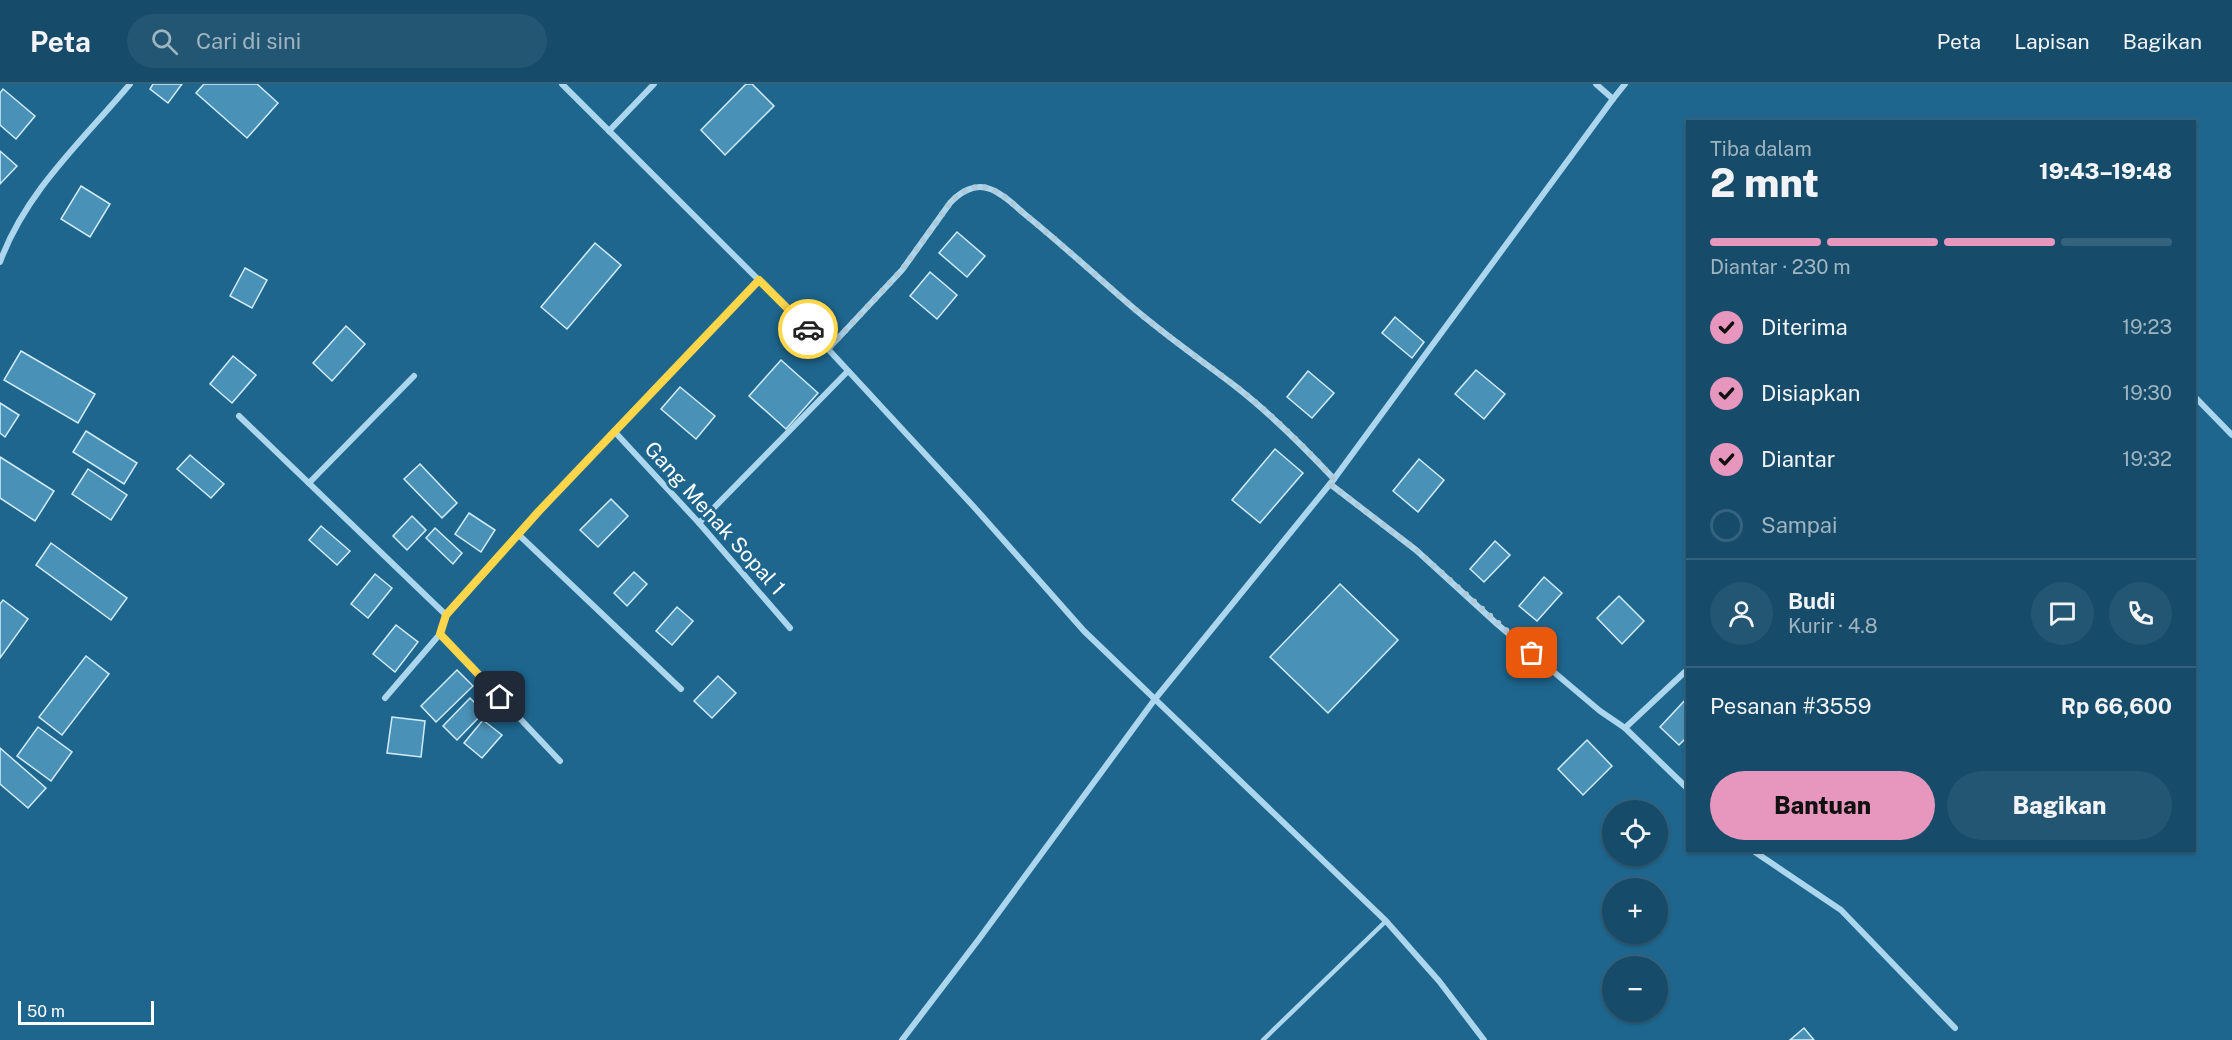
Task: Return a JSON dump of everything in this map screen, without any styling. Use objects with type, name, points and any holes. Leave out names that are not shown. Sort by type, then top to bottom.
[{"type":"street","points":[[0,262],[20,217],[44,184],[73,147],[130,84]]},
{"type":"street","points":[[562,84],[828,349],[974,507],[1084,631],[1386,921],[1439,981],[1484,1040]]},
{"type":"street","points":[[609,131],[654,84]]},
{"type":"street","points":[[1596,84],[1613,99]]},
{"type":"street","points":[[902,1040],[1155,699],[1332,482],[1625,84]]},
{"type":"street","points":[[828,349],[902,270],[954,198],[969,189],[979,187],[990,189],[1006,198],[1183,349],[1236,387],[1298,441],[1340,491],[1416,550],[1566,683],[1624,728],[1686,787]]},
{"type":"street","points":[[385,698],[440,634],[446,615],[614,431],[759,280]]},
{"type":"street","points":[[699,523],[848,371]]},
{"type":"street","points":[[309,483],[414,376]]},
{"type":"street","points":[[2196,398],[2232,435]]},
{"type":"street","points":[[239,416],[446,615]]},
{"type":"street","name":"Gang Menak Sopal 1","points":[[614,431],[699,523],[790,628]]},
{"type":"street","points":[[519,535],[681,689]]},
{"type":"street","points":[[440,634],[560,761]]},
{"type":"street","points":[[1624,728],[1686,671]]},
{"type":"street","points":[[1754,852],[1841,910],[1955,1028]]},
{"type":"lane","points":[[1263,1040],[1386,921]]},
{"type":"building","points":[[153,84],[182,84],[168,103],[150,89]]},
{"type":"building","points":[[204,84],[257,84],[278,103],[247,138],[196,93]]},
{"type":"building","points":[[746,84],[752,84],[774,106],[725,155],[701,130]]},
{"type":"building","points":[[3,89],[35,116],[16,139],[0,125],[0,93]]},
{"type":"building","points":[[0,151],[17,166],[0,184]]},
{"type":"building","points":[[81,186],[110,204],[90,237],[61,219]]},
{"type":"building","points":[[957,232],[985,256],[967,277],[939,253]]},
{"type":"building","points":[[595,243],[621,265],[567,329],[541,307]]},
{"type":"building","points":[[245,268],[267,280],[252,308],[230,296]]},
{"type":"building","points":[[930,272],[957,295],[937,319],[910,296]]},
{"type":"building","points":[[1395,317],[1424,342],[1412,358],[1382,333]]},
{"type":"building","points":[[346,326],[365,344],[332,381],[313,363]]},
{"type":"building","points":[[21,351],[95,394],[78,423],[4,380]]},
{"type":"building","points":[[233,356],[256,375],[232,403],[210,384]]},
{"type":"building","points":[[781,360],[818,393],[786,429],[749,396]]},
{"type":"building","points":[[1476,370],[1505,394],[1484,419],[1455,394]]},
{"type":"building","points":[[1308,371],[1334,393],[1312,418],[1287,397]]},
{"type":"building","points":[[680,387],[715,416],[696,439],[661,409]]},
{"type":"building","points":[[0,403],[19,415],[5,437],[0,433]]},
{"type":"building","points":[[86,431],[137,463],[124,484],[73,452]]},
{"type":"building","points":[[1275,449],[1303,473],[1260,523],[1232,500]]},
{"type":"building","points":[[190,455],[224,484],[211,498],[177,469]]},
{"type":"building","points":[[0,457],[54,491],[35,521],[0,498]]},
{"type":"building","points":[[1419,459],[1444,480],[1418,512],[1393,491]]},
{"type":"building","points":[[420,464],[457,503],[442,518],[404,479]]},
{"type":"building","points":[[88,469],[127,495],[111,520],[72,494]]},
{"type":"building","points":[[611,499],[628,516],[598,547],[580,530]]},
{"type":"building","points":[[469,513],[495,530],[481,552],[455,534]]},
{"type":"building","points":[[412,516],[426,530],[407,550],[393,536]]},
{"type":"building","points":[[321,526],[350,551],[337,565],[309,540]]},
{"type":"building","points":[[435,528],[462,553],[453,564],[426,538]]},
{"type":"building","points":[[1495,541],[1510,555],[1484,582],[1470,569]]},
{"type":"building","points":[[51,543],[127,598],[111,620],[36,565]]},
{"type":"building","points":[[634,572],[647,584],[627,606],[614,593]]},
{"type":"building","points":[[375,574],[392,588],[368,618],[351,604]]},
{"type":"building","points":[[1544,577],[1562,593],[1537,621],[1519,606]]},
{"type":"building","points":[[1340,584],[1398,640],[1328,713],[1270,657]]},
{"type":"building","points":[[1619,596],[1644,621],[1622,644],[1597,618]]},
{"type":"building","points":[[3,600],[28,619],[0,658],[0,604]]},
{"type":"building","points":[[677,607],[693,621],[672,645],[656,631]]},
{"type":"building","points":[[396,625],[418,642],[395,672],[373,654]]},
{"type":"building","points":[[86,656],[109,674],[62,735],[39,717]]},
{"type":"building","points":[[457,670],[473,686],[436,722],[421,706]]},
{"type":"building","points":[[718,676],[736,693],[712,718],[694,701]]},
{"type":"building","points":[[470,698],[484,712],[457,740],[443,726]]},
{"type":"building","points":[[1686,699],[1686,738],[1679,745],[1660,727]]},
{"type":"building","points":[[392,717],[425,721],[421,757],[387,753]]},
{"type":"building","points":[[483,720],[502,735],[482,758],[464,743]]},
{"type":"building","points":[[38,727],[72,752],[51,781],[17,756]]},
{"type":"building","points":[[1587,740],[1612,766],[1583,795],[1558,769]]},
{"type":"building","points":[[0,748],[46,788],[28,808],[0,784]]},
{"type":"building","points":[[1804,1028],[1814,1040],[1790,1040]]},
{"type":"way so far","points":[[808,329],[828,349],[902,270],[941,214],[958,194],[979,187],[990,189],[1006,198],[1183,349],[1236,387],[1298,441],[1334,479],[1330,484],[1416,550],[1532,653]]},
{"type":"route","points":[[500,697],[440,634],[446,615],[539,511],[759,280],[808,329]]}]
